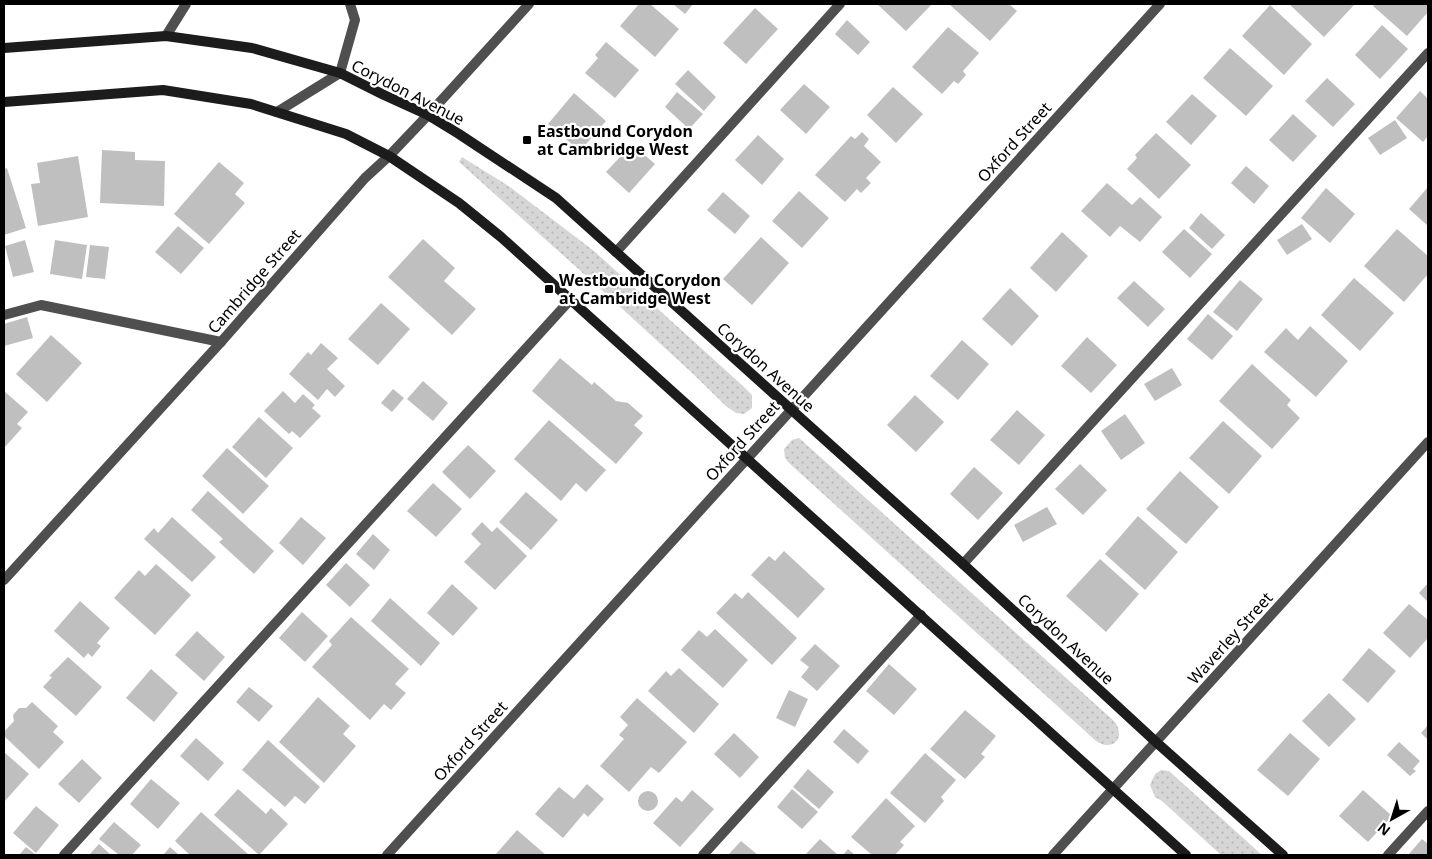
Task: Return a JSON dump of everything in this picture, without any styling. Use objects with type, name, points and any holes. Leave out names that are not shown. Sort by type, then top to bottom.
[{"type":"main road","name":"Corydon Avenue","points":[[4,48],[166,36],[252,48],[340,73],[428,115],[556,198],[1283,855]]},
{"type":"main road","points":[[4,102],[163,90],[251,104],[346,134],[389,156],[459,203],[501,236],[1186,855]]},
{"type":"street","points":[[166,36],[186,4]]},
{"type":"street","points":[[277,112],[340,73],[354,20],[350,4]]},
{"type":"street","name":"Cambridge Street","points":[[4,580],[221,342],[365,178],[428,115],[529,4]]},
{"type":"street","points":[[616,252],[840,4]]},
{"type":"street","name":"Oxford Street","points":[[387,855],[1160,4]]},
{"type":"street","points":[[963,564],[1428,53]]},
{"type":"street","points":[[64,855],[571,299]]},
{"type":"street","points":[[4,315],[41,305],[221,342]]},
{"type":"street","name":"Waverley Street","points":[[1053,855],[1428,442]]},
{"type":"street","points":[[703,855],[921,615]]},
{"type":"street","points":[[1388,855],[1428,812]]},
{"type":"shaded area","points":[[462,157],[510,187],[594,251],[743,386],[752,395],[752,408],[744,414],[736,413],[726,406],[593,282],[459,162]]},
{"type":"shaded area","points":[[799,438],[1114,721],[1119,733],[1115,743],[1106,745],[1096,741],[789,463],[785,458],[784,449],[792,440]]},
{"type":"shaded area","points":[[1161,770],[1169,771],[1262,855],[1221,855],[1162,801],[1155,797],[1150,785],[1155,774]]},
{"type":"building","points":[[639,4],[650,4],[679,29],[655,57],[620,26]]},
{"type":"building","points":[[673,4],[693,4],[685,14]]},
{"type":"building","points":[[877,4],[932,4],[906,31]]},
{"type":"building","points":[[951,4],[1009,4],[1017,11],[990,41]]},
{"type":"building","points":[[1289,4],[1355,4],[1324,37]]},
{"type":"building","points":[[1375,4],[1427,4],[1428,12],[1407,36],[1373,6]]},
{"type":"building","points":[[1270,5],[1312,44],[1284,75],[1242,36]]},
{"type":"building","points":[[755,8],[778,29],[746,64],[723,43]]},
{"type":"building","points":[[847,20],[870,42],[858,55],[835,34]]},
{"type":"building","points":[[1382,25],[1408,49],[1380,79],[1355,55]]},
{"type":"building","points":[[948,27],[979,53],[963,71],[966,75],[958,84],[954,81],[942,94],[912,67]]},
{"type":"building","points":[[606,42],[639,70],[615,98],[585,73],[598,58],[595,55]]},
{"type":"building","points":[[1230,48],[1273,86],[1246,116],[1203,78]]},
{"type":"building","points":[[688,70],[716,97],[704,111],[675,84]]},
{"type":"building","points":[[1327,78],[1355,104],[1333,127],[1305,101]]},
{"type":"building","points":[[804,84],[830,107],[806,134],[780,110]]},
{"type":"building","points":[[893,87],[923,114],[896,143],[867,115]]},
{"type":"building","points":[[1420,91],[1428,99],[1428,136],[1423,142],[1396,118]]},
{"type":"building","points":[[677,92],[703,114],[689,129],[665,107]]},
{"type":"building","points":[[574,93],[606,121],[580,151],[548,124]]},
{"type":"building","points":[[1192,94],[1217,116],[1191,145],[1166,122]]},
{"type":"building","points":[[1293,114],[1317,136],[1293,162],[1269,140]]},
{"type":"building","points":[[1395,120],[1407,138],[1380,155],[1368,138]]},
{"type":"building","points":[[862,132],[869,139],[864,146],[881,162],[866,178],[871,183],[861,193],[857,189],[845,202],[815,175],[851,136],[855,139]]},
{"type":"building","points":[[1156,133],[1191,165],[1159,199],[1127,169],[1137,158],[1135,155]]},
{"type":"building","points":[[758,135],[784,159],[762,185],[735,160]]},
{"type":"building","points":[[632,144],[655,164],[629,193],[606,172]]},
{"type":"building","points":[[102,150],[135,152],[135,160],[165,161],[164,206],[100,203]]},
{"type":"building","points":[[78,156],[88,217],[38,226],[31,184],[40,183],[37,163]]},
{"type":"building","points":[[219,162],[244,183],[235,194],[245,203],[209,244],[174,214]]},
{"type":"building","points":[[1246,166],[1269,186],[1254,204],[1231,183]]},
{"type":"building","points":[[7,168],[26,228],[4,235],[4,169]]},
{"type":"building","points":[[1107,183],[1132,205],[1140,197],[1162,217],[1140,242],[1120,226],[1110,237],[1081,211]]},
{"type":"building","points":[[1428,187],[1428,226],[1409,209]]},
{"type":"building","points":[[1326,188],[1355,214],[1330,243],[1301,218]]},
{"type":"building","points":[[799,191],[829,218],[802,248],[772,221]]},
{"type":"building","points":[[723,192],[750,216],[735,234],[707,210]]},
{"type":"building","points":[[1201,213],[1225,235],[1212,249],[1189,228]]},
{"type":"building","points":[[1302,224],[1312,239],[1287,255],[1277,240]]},
{"type":"building","points":[[178,226],[204,248],[181,274],[155,252]]},
{"type":"building","points":[[1184,229],[1212,254],[1190,278],[1162,252]]},
{"type":"building","points":[[1397,229],[1428,256],[1428,274],[1404,302],[1364,266]]},
{"type":"building","points":[[1062,232],[1088,256],[1056,292],[1030,268]]},
{"type":"building","points":[[761,237],[789,263],[752,305],[723,279]]},
{"type":"building","points":[[423,239],[455,268],[444,281],[476,309],[452,335],[388,277]]},
{"type":"building","points":[[25,240],[34,272],[13,277],[5,246]]},
{"type":"building","points":[[55,240],[87,245],[82,279],[50,274]]},
{"type":"building","points":[[90,245],[109,247],[105,279],[86,277]]},
{"type":"building","points":[[1354,278],[1394,313],[1360,351],[1321,315]]},
{"type":"building","points":[[1240,280],[1263,299],[1237,331],[1213,312]]},
{"type":"building","points":[[1134,281],[1165,309],[1148,327],[1117,298]]},
{"type":"building","points":[[1010,288],[1039,316],[1012,346],[982,319]]},
{"type":"building","points":[[381,303],[410,329],[378,365],[348,339]]},
{"type":"building","points":[[1208,314],[1233,336],[1212,360],[1187,339]]},
{"type":"building","points":[[27,317],[33,338],[4,346],[4,324]]},
{"type":"building","points":[[1310,326],[1348,361],[1316,397],[1264,352],[1286,328],[1298,340]]},
{"type":"building","points":[[51,335],[82,363],[47,402],[16,374]]},
{"type":"building","points":[[1087,337],[1117,365],[1091,393],[1061,366]]},
{"type":"building","points":[[962,340],[989,364],[958,400],[930,376]]},
{"type":"building","points":[[321,343],[338,358],[327,369],[345,386],[335,397],[327,389],[318,400],[289,374],[308,352],[311,355]]},
{"type":"building","points":[[560,358],[592,385],[594,382],[616,401],[628,403],[643,416],[634,425],[643,433],[616,464],[532,391]]},
{"type":"building","points":[[1252,364],[1291,400],[1287,405],[1300,418],[1272,449],[1219,401]]},
{"type":"building","points":[[1172,368],[1182,385],[1155,401],[1144,384]]},
{"type":"building","points":[[423,381],[448,403],[433,421],[407,399]]},
{"type":"building","points":[[393,389],[404,398],[392,412],[381,403]]},
{"type":"building","points":[[4,391],[28,412],[17,424],[22,428],[4,448]]},
{"type":"building","points":[[283,391],[295,403],[303,394],[315,405],[312,408],[321,416],[300,438],[292,431],[289,434],[264,411]]},
{"type":"building","points":[[915,395],[944,422],[916,452],[887,425]]},
{"type":"building","points":[[1017,410],[1045,435],[1019,465],[990,440]]},
{"type":"building","points":[[1125,414],[1145,443],[1121,460],[1101,431]]},
{"type":"building","points":[[259,417],[293,448],[266,478],[232,447]]},
{"type":"building","points":[[549,420],[606,470],[586,492],[576,483],[561,501],[514,459]]},
{"type":"building","points":[[1223,421],[1262,456],[1229,494],[1189,458]]},
{"type":"building","points":[[468,445],[496,471],[470,499],[442,472]]},
{"type":"building","points":[[227,448],[269,486],[243,514],[202,476]]},
{"type":"building","points":[[1080,464],[1107,490],[1083,515],[1055,489]]},
{"type":"building","points":[[974,467],[1003,493],[978,520],[950,494]]},
{"type":"building","points":[[1180,471],[1219,507],[1186,544],[1146,509]]},
{"type":"building","points":[[433,483],[462,509],[436,537],[407,511]]},
{"type":"building","points":[[208,491],[274,551],[254,574],[219,542],[223,539],[191,510]]},
{"type":"building","points":[[526,492],[558,520],[531,550],[499,522]]},
{"type":"building","points":[[1047,507],[1057,524],[1023,542],[1014,525]]},
{"type":"building","points":[[1138,516],[1178,552],[1145,590],[1105,554]]},
{"type":"building","points":[[172,517],[216,557],[192,582],[144,539],[154,528],[158,533]]},
{"type":"building","points":[[301,517],[326,538],[303,565],[279,543]]},
{"type":"building","points":[[482,522],[492,532],[497,527],[527,556],[495,590],[464,562],[481,544],[471,534]]},
{"type":"building","points":[[373,534],[390,550],[374,570],[356,554]]},
{"type":"building","points":[[784,551],[825,589],[798,618],[751,575],[769,556],[775,561]]},
{"type":"building","points":[[1100,559],[1139,594],[1106,632],[1066,596]]},
{"type":"building","points":[[346,563],[370,585],[350,607],[326,585]]},
{"type":"building","points":[[156,564],[191,595],[155,635],[114,598],[139,570],[145,576]]},
{"type":"building","points":[[1428,583],[1428,602],[1419,593]]},
{"type":"building","points":[[452,584],[478,608],[453,636],[427,613]]},
{"type":"building","points":[[748,592],[797,638],[772,665],[716,613],[735,593],[742,599]]},
{"type":"building","points":[[390,598],[440,643],[421,666],[371,621]]},
{"type":"building","points":[[80,601],[110,628],[97,643],[101,646],[92,657],[88,653],[84,658],[54,631]]},
{"type":"building","points":[[1409,604],[1428,620],[1428,638],[1410,658],[1383,633]]},
{"type":"building","points":[[302,612],[328,636],[305,662],[279,638]]},
{"type":"building","points":[[351,617],[409,669],[395,684],[406,693],[391,710],[384,704],[370,720],[312,667],[332,645],[329,641]]},
{"type":"building","points":[[715,629],[748,660],[723,688],[681,650],[699,630],[707,637]]},
{"type":"building","points":[[197,631],[225,657],[204,681],[175,655]]},
{"type":"building","points":[[815,644],[840,666],[817,691],[801,677],[809,667],[800,660]]},
{"type":"building","points":[[1369,648],[1396,671],[1368,703],[1342,680]]},
{"type":"building","points":[[68,657],[102,687],[76,716],[43,687],[52,677],[49,676]]},
{"type":"building","points":[[889,664],[917,689],[894,715],[866,691]]},
{"type":"building","points":[[679,668],[719,704],[694,733],[648,691],[666,671],[671,676]]},
{"type":"building","points":[[151,669],[178,693],[154,722],[126,698]]},
{"type":"building","points":[[249,687],[273,706],[259,722],[236,702]]},
{"type":"building","points":[[789,690],[808,699],[795,727],[776,718]]},
{"type":"building","points":[[1329,693],[1356,719],[1329,747],[1302,721]]},
{"type":"building","points":[[318,697],[350,726],[343,734],[356,746],[324,783],[279,742]]},
{"type":"building","points":[[637,698],[687,742],[659,773],[651,767],[629,792],[600,766],[624,739],[619,735],[628,725],[620,717]]},
{"type":"building","points":[[32,702],[58,726],[53,732],[64,742],[39,769],[4,736],[4,732],[14,721],[13,715],[19,708],[26,708]]},
{"type":"building","points":[[965,710],[996,736],[981,754],[985,757],[965,779],[930,749]]},
{"type":"building","points":[[1428,725],[1428,740],[1421,733]]},
{"type":"building","points":[[844,729],[869,751],[858,764],[833,742]]},
{"type":"building","points":[[734,733],[759,757],[740,778],[714,754]]},
{"type":"building","points":[[1290,733],[1320,759],[1288,796],[1257,770]]},
{"type":"building","points":[[196,738],[224,763],[208,781],[180,756]]},
{"type":"building","points":[[268,740],[320,787],[305,804],[295,796],[285,807],[242,770]]},
{"type":"building","points":[[1399,742],[1420,761],[1413,769],[1416,771],[1410,776],[1387,755]]},
{"type":"building","points":[[4,752],[29,774],[4,802]]},
{"type":"building","points":[[925,753],[956,780],[941,797],[944,801],[925,823],[890,793]]},
{"type":"building","points":[[82,759],[102,778],[79,803],[58,784]]},
{"type":"building","points":[[808,769],[834,792],[819,809],[793,787]]},
{"type":"building","points":[[151,779],[180,803],[158,829],[130,804]]},
{"type":"building","points":[[587,784],[604,799],[588,817],[584,813],[563,838],[535,814],[559,787],[574,799]]},
{"type":"building","points":[[238,789],[266,814],[271,808],[288,824],[259,855],[214,815]]},
{"type":"building","points":[[792,789],[818,812],[802,829],[777,807]]},
{"type":"building","points":[[692,790],[714,809],[680,847],[653,823],[676,797],[682,802]]},
{"type":"building","points":[[1363,790],[1392,816],[1368,842],[1339,816]]},
{"type":"building","points":[[648,791],[655,794],[658,801],[655,808],[648,811],[641,808],[638,801],[641,794]]},
{"type":"building","points":[[886,798],[915,826],[900,842],[904,845],[895,855],[872,855],[851,837]]},
{"type":"building","points":[[36,806],[59,825],[36,853],[13,833]]},
{"type":"building","points":[[201,812],[249,855],[190,855],[175,841]]},
{"type":"building","points":[[114,822],[141,845],[132,855],[119,855],[99,839]]},
{"type":"building","points":[[517,830],[546,855],[495,855]]},
{"type":"building","points":[[820,839],[838,855],[805,855]]},
{"type":"building","points":[[1422,839],[1428,844],[1428,855],[1408,855]]},
{"type":"building","points":[[741,841],[758,855],[728,855]]},
{"type":"building","points":[[99,844],[111,855],[89,855]]},
{"type":"building","points":[[26,847],[36,855],[19,855]]},
{"type":"building","points":[[170,847],[179,855],[163,855]]},
{"type":"building","points":[[848,849],[855,855],[843,855]]},
{"type":"place","name":"Eastbound Corydon at Cambridge West","points":[[527,140]]},
{"type":"place","name":"Westbound Corydon at Cambridge West","points":[[549,289]]}]
